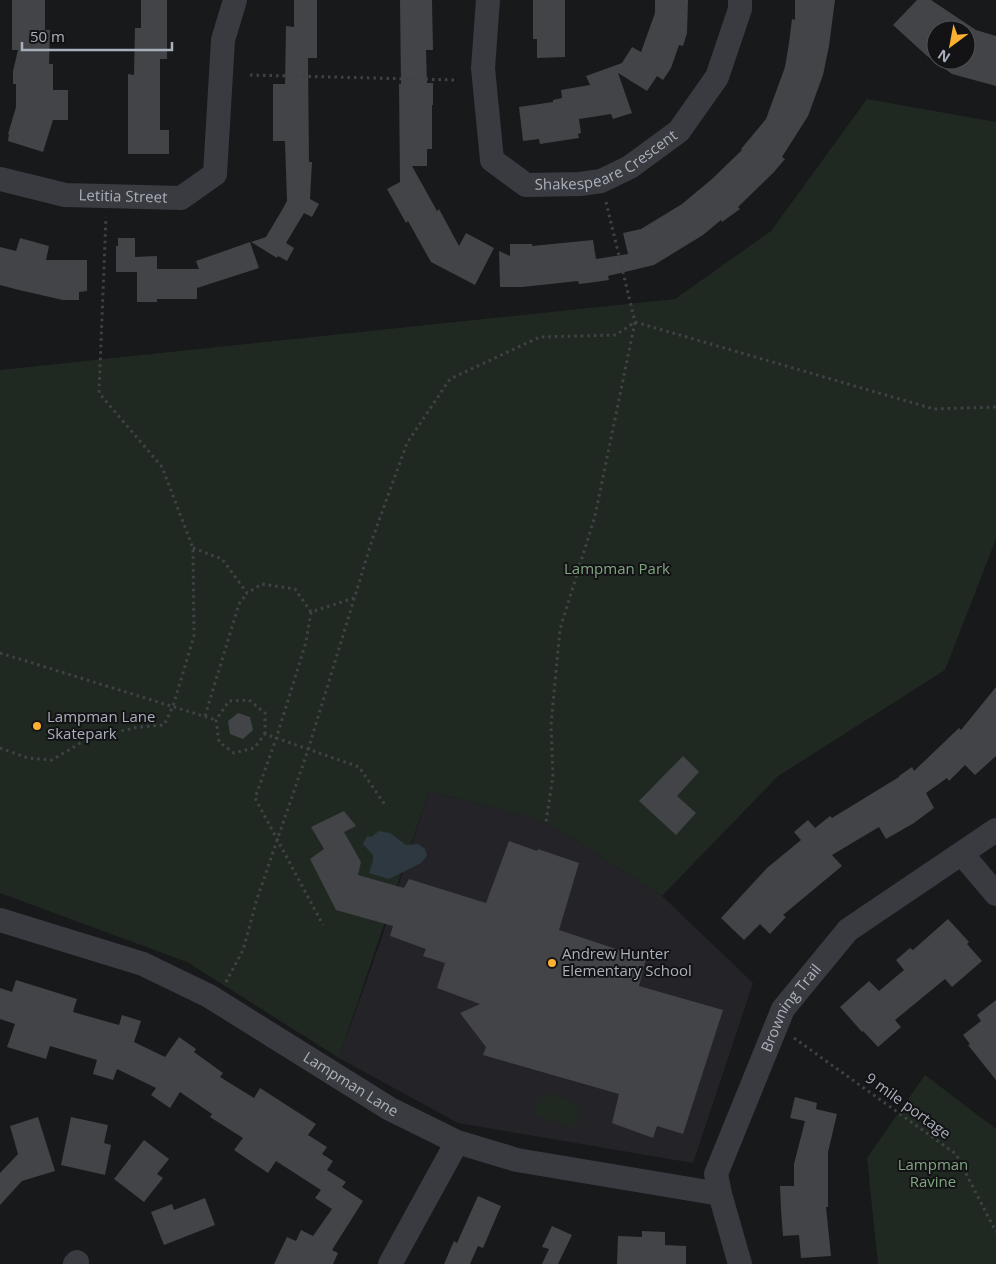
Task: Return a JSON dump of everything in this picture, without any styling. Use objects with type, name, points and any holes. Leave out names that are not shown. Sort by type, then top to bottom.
[{"type":"street","name":"Letitia Street","points":[[0,179],[65,195],[181,198],[215,174],[223,40],[234,0]]},
{"type":"street","name":"Shakespeare Crescent","points":[[488,0],[483,68],[492,160],[526,185],[580,184],[601,181],[630,167],[679,131],[717,77],[740,9],[740,0]]},
{"type":"street","name":"Browning Trail","points":[[740,1264],[716,1174],[783,1009],[848,930],[996,830]]},
{"type":"street","points":[[962,854],[996,894]]},
{"type":"street","name":"Lampman Lane","points":[[0,920],[143,964],[217,1001],[390,1109],[457,1142],[517,1160],[720,1194]]},
{"type":"street","points":[[390,1264],[457,1142]]},
{"type":"path","points":[[250,75],[455,80]]},
{"type":"path","points":[[546,822],[553,776],[551,725],[560,629],[595,516],[635,322],[601,181]]},
{"type":"path","points":[[0,748],[28,758],[52,760],[89,738],[140,727],[164,725],[173,706],[194,636],[192,548],[162,466],[98,393],[107,196]]},
{"type":"path","points":[[635,322],[934,409],[996,407]]},
{"type":"path","points":[[217,1001],[243,950],[257,899],[308,750],[373,537],[407,443],[450,379],[540,337],[616,335],[635,322]]},
{"type":"path","points":[[192,548],[222,559],[247,593]]},
{"type":"path","points":[[205,716],[239,604],[247,593],[262,584],[295,590],[311,612],[306,642],[255,798],[322,926]]},
{"type":"path","points":[[311,612],[354,598]]},
{"type":"path","points":[[0,653],[216,720]]},
{"type":"path","points":[[249,700],[265,712],[265,734],[254,748],[234,753],[220,742],[216,720],[229,701],[249,700]]},
{"type":"path","points":[[265,734],[359,767],[385,804]]},
{"type":"path","name":"9 mile portage","points":[[776,1025],[956,1154],[996,1232]]},
{"type":"shaded area","name":"Andrew Hunter Elementary School","points":[[429,791],[546,822],[662,896],[753,983],[693,1163],[458,1123],[339,1058],[380,943]]},
{"type":"shaded area","points":[[379,831],[390,833],[406,845],[418,844],[425,849],[427,856],[421,863],[389,879],[369,873],[373,855],[363,844],[367,836],[371,837]]},
{"type":"green space","name":"Lampman Park","points":[[867,99],[996,122],[996,539],[945,670],[778,776],[662,896],[546,822],[429,791],[339,1058],[187,962],[0,893],[0,370],[675,299],[771,231]]},
{"type":"green space","name":"Lampman Ravine","points":[[925,1075],[996,1129],[996,1264],[878,1264],[867,1158]]},
{"type":"green space","points":[[544,1093],[576,1103],[579,1111],[577,1125],[572,1127],[536,1116],[535,1109]]},
{"type":"building","points":[[12,0],[45,0],[45,30],[50,30],[49,64],[53,64],[53,90],[68,90],[68,120],[53,120],[43,152],[8,141],[8,134],[16,107],[16,84],[13,84],[13,71],[18,50],[12,50]]},
{"type":"building","points":[[141,0],[167,0],[167,59],[160,59],[160,130],[169,130],[169,154],[128,154],[128,74],[134,75],[135,28],[141,28]]},
{"type":"building","points":[[294,0],[317,0],[317,58],[308,58],[309,162],[312,162],[310,199],[319,204],[312,217],[304,213],[286,243],[294,248],[287,261],[278,256],[277,258],[251,242],[266,237],[287,201],[285,141],[273,141],[273,84],[285,84],[286,26],[294,27]]},
{"type":"building","points":[[400,0],[432,0],[433,50],[426,50],[427,83],[433,83],[432,149],[427,149],[427,166],[412,166],[459,246],[466,233],[494,248],[475,285],[431,262],[387,189],[400,182]]},
{"type":"building","points":[[533,0],[565,0],[565,57],[537,58],[537,39],[533,39]]},
{"type":"building","points":[[655,0],[688,0],[687,33],[683,46],[679,45],[671,68],[663,80],[657,76],[647,91],[618,73],[632,113],[613,119],[611,114],[579,119],[581,133],[578,134],[579,138],[540,144],[539,139],[523,141],[519,107],[553,102],[553,100],[562,98],[561,90],[590,85],[586,76],[622,63],[632,47],[641,52],[655,13]]},
{"type":"building","points":[[795,0],[835,0],[823,75],[808,116],[782,157],[785,159],[738,207],[740,209],[722,222],[721,220],[703,235],[654,265],[608,276],[609,280],[579,284],[578,281],[522,287],[500,287],[499,251],[510,256],[510,244],[532,244],[532,246],[593,240],[596,259],[628,254],[623,233],[641,229],[682,204],[742,150],[766,119],[785,67],[792,19],[795,20]]},
{"type":"building","points":[[917,0],[931,0],[961,20],[926,20],[926,55],[893,25]]},
{"type":"building","points":[[976,30],[996,36],[996,86],[952,74],[946,70],[976,70]]},
{"type":"building","points":[[20,238],[49,246],[46,260],[87,260],[87,291],[79,292],[79,300],[63,300],[0,285],[0,247],[16,251]]},
{"type":"building","points":[[118,238],[135,238],[135,257],[157,256],[157,269],[199,269],[196,261],[250,242],[259,268],[197,288],[197,299],[157,299],[157,302],[137,302],[137,272],[116,272],[116,246],[118,246]]},
{"type":"building","points":[[996,687],[996,756],[975,775],[965,765],[949,781],[947,778],[926,793],[934,808],[914,823],[886,839],[879,827],[832,855],[842,866],[783,915],[786,917],[770,934],[760,924],[744,940],[721,918],[767,868],[801,840],[794,832],[808,820],[815,828],[830,816],[832,818],[912,767],[914,771],[959,728],[961,730]]},
{"type":"building","points":[[238,713],[250,717],[253,730],[243,739],[230,734],[228,721]]},
{"type":"building","points":[[683,756],[699,772],[677,796],[696,813],[676,835],[639,801]]},
{"type":"building","points":[[344,811],[356,826],[344,832],[361,862],[358,875],[404,888],[409,879],[486,903],[509,841],[579,863],[559,930],[646,959],[639,986],[723,1010],[683,1134],[657,1126],[653,1138],[612,1123],[619,1094],[483,1055],[486,1047],[460,1013],[480,1004],[437,988],[445,963],[423,956],[426,949],[390,936],[393,926],[336,910],[310,859],[324,849],[311,827]]},
{"type":"building","points":[[948,919],[969,942],[967,944],[982,961],[952,987],[945,979],[895,1020],[901,1027],[878,1047],[840,1007],[869,981],[879,991],[904,970],[896,960],[910,948],[913,950]]},
{"type":"building","points":[[16,980],[77,999],[73,1012],[119,1025],[122,1015],[141,1021],[134,1042],[165,1057],[179,1037],[196,1049],[194,1052],[223,1073],[220,1077],[254,1098],[260,1088],[316,1124],[308,1135],[327,1147],[322,1154],[333,1161],[327,1170],[346,1182],[342,1187],[363,1201],[332,1250],[338,1253],[333,1264],[274,1264],[287,1237],[296,1241],[301,1230],[313,1236],[332,1209],[315,1198],[321,1190],[276,1161],[268,1173],[234,1150],[243,1138],[210,1117],[212,1114],[180,1092],[170,1108],[151,1095],[156,1088],[117,1069],[113,1080],[93,1074],[97,1060],[50,1046],[46,1059],[7,1047],[15,1024],[0,1019],[0,988],[12,992]]},
{"type":"building","points":[[996,1000],[996,1080],[968,1045],[970,1044],[963,1035],[981,1021],[977,1015]]},
{"type":"building","points":[[795,1097],[817,1103],[816,1109],[837,1114],[828,1152],[828,1207],[826,1207],[831,1256],[801,1258],[799,1235],[783,1236],[780,1186],[794,1186],[794,1164],[805,1121],[790,1118]]},
{"type":"building","points":[[38,1117],[55,1171],[22,1181],[0,1205],[0,1173],[18,1154],[10,1126]]},
{"type":"building","points":[[71,1117],[108,1125],[104,1143],[111,1145],[105,1175],[61,1165]]},
{"type":"building","points":[[144,1140],[169,1159],[157,1174],[163,1178],[144,1202],[114,1179]]},
{"type":"building","points":[[478,1196],[501,1206],[483,1248],[478,1246],[470,1264],[444,1264],[454,1241],[457,1243]]},
{"type":"building","points":[[205,1198],[215,1225],[164,1245],[151,1212],[172,1204],[174,1210]]},
{"type":"building","points":[[552,1226],[572,1235],[558,1264],[542,1264],[549,1249],[542,1247]]},
{"type":"building","points":[[642,1231],[665,1232],[665,1245],[686,1246],[686,1264],[617,1264],[618,1236],[642,1237]]},
{"type":"place","name":"Lampman Lane Skatepark","points":[[37,726]]},
{"type":"place","name":"Andrew Hunter Elementary School","points":[[552,963]]}]
